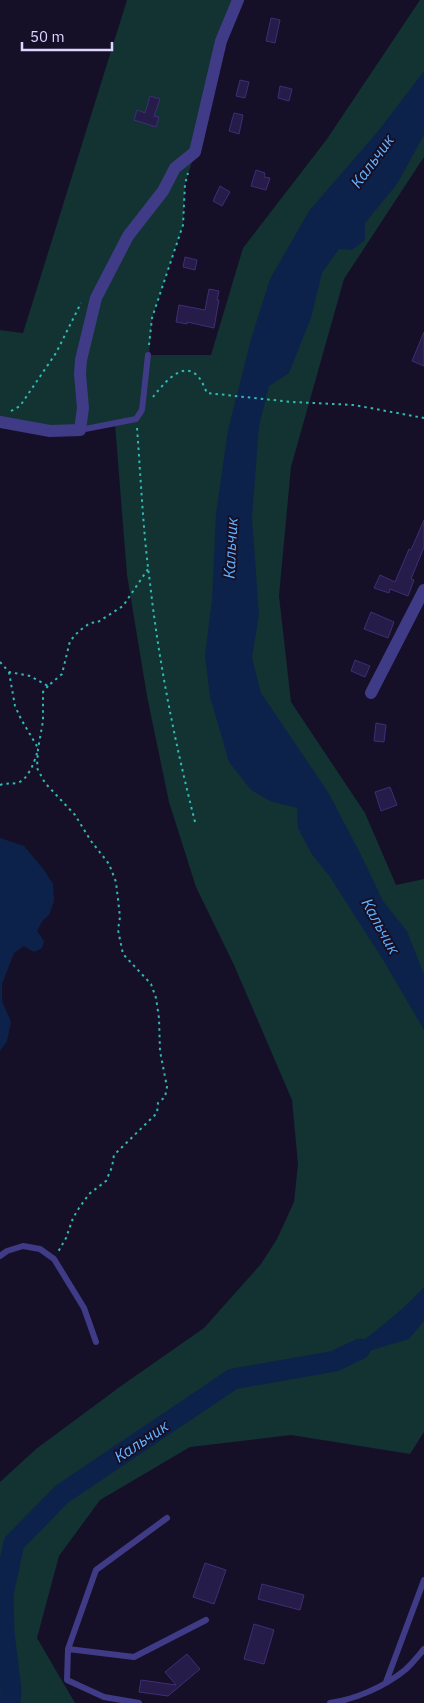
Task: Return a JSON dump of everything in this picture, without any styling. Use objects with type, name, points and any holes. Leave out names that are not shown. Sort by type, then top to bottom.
[{"type":"street","points":[[3,418],[50,430],[80,430],[83,408],[80,360],[96,298],[128,236],[163,191],[175,168],[196,152],[221,41],[238,0]]},
{"type":"street","points":[[370,693],[424,590]]},
{"type":"lane","points":[[80,430],[136,419],[142,410],[148,355]]},
{"type":"lane","points":[[0,1256],[7,1251],[24,1246],[40,1249],[54,1259],[84,1308],[96,1342]]},
{"type":"lane","points":[[139,1703],[104,1697],[67,1680],[68,1649],[96,1570],[167,1518]]},
{"type":"lane","points":[[386,1682],[424,1580]]},
{"type":"lane","points":[[68,1649],[134,1657],[206,1620]]},
{"type":"lane","points":[[330,1703],[365,1693],[386,1682],[405,1670],[424,1650]]},
{"type":"path","points":[[148,355],[152,318],[183,225],[185,184]]},
{"type":"path","points":[[3,418],[20,406],[56,353],[82,302]]},
{"type":"path","points":[[142,410],[159,389],[176,373],[186,371],[194,372],[207,393],[292,402],[354,405],[424,418]]},
{"type":"path","points":[[136,419],[148,569],[158,645],[182,771],[195,822]]},
{"type":"path","points":[[0,784],[8,782],[17,783],[26,777],[34,763],[43,721],[43,692],[62,674],[70,642],[79,631],[90,623],[98,622],[124,606],[148,569]]},
{"type":"path","points":[[0,662],[10,672],[30,676],[48,686]]},
{"type":"path","points":[[10,672],[15,706],[38,749],[37,768],[45,782],[75,816],[109,864],[116,882],[120,917],[118,930],[123,954],[151,984],[156,998],[162,1071],[167,1087],[165,1097],[158,1103],[157,1113],[114,1155],[112,1167],[106,1181],[89,1194],[79,1208],[73,1218],[66,1238],[54,1259]]},
{"type":"green space","points":[[127,0],[232,0],[195,152],[185,184],[183,225],[152,318],[149,355],[211,355],[243,248],[327,139],[420,0],[424,0],[424,157],[344,279],[291,467],[279,596],[291,702],[365,813],[396,885],[424,879],[424,1432],[410,1454],[291,1435],[190,1447],[100,1500],[59,1556],[37,1638],[75,1703],[0,1703],[0,1482],[36,1449],[204,1328],[261,1264],[277,1239],[294,1202],[298,1164],[292,1100],[234,965],[196,887],[169,802],[147,696],[127,575],[115,424],[80,430],[0,422],[0,330],[23,333]]},
{"type":"water","points":[[424,71],[424,135],[397,184],[365,223],[365,240],[352,250],[339,249],[322,273],[311,318],[289,373],[269,386],[259,426],[252,518],[259,614],[252,658],[261,693],[328,792],[383,901],[407,931],[424,975],[424,1030],[385,963],[330,877],[311,853],[298,828],[297,808],[270,801],[251,790],[229,762],[210,697],[205,655],[212,600],[216,514],[228,430],[251,339],[270,279],[309,211],[379,130]]},
{"type":"water","points":[[0,838],[24,846],[53,884],[54,901],[49,915],[43,920],[37,931],[44,941],[42,948],[34,952],[24,946],[14,953],[2,984],[2,1001],[11,1022],[7,1041],[0,1051]]},
{"type":"water","points":[[424,1287],[424,1321],[409,1339],[335,1361],[393,1317]]},
{"type":"building","points":[[271,18],[280,20],[275,43],[266,41]]},
{"type":"building","points":[[240,80],[249,82],[245,98],[236,96]]},
{"type":"building","points":[[280,86],[292,89],[289,101],[278,98]]},
{"type":"building","points":[[150,96],[160,99],[154,116],[159,117],[156,127],[134,120],[137,110],[145,113]]},
{"type":"building","points":[[234,113],[243,115],[239,134],[229,131]]},
{"type":"building","points":[[256,170],[265,173],[264,177],[270,178],[266,190],[251,186]]},
{"type":"building","points":[[220,186],[230,192],[222,206],[213,201]]},
{"type":"building","points":[[185,257],[197,260],[195,270],[183,267]]},
{"type":"building","points":[[209,289],[219,291],[214,328],[187,322],[187,324],[176,322],[179,305],[205,310]]},
{"type":"building","points":[[424,332],[424,366],[412,361]]},
{"type":"building","points":[[424,520],[424,547],[411,579],[414,580],[408,596],[390,589],[389,593],[374,588],[380,575],[395,582]]},
{"type":"building","points":[[371,612],[394,622],[388,638],[364,629]]},
{"type":"building","points":[[355,660],[370,666],[365,677],[351,671]]},
{"type":"building","points":[[376,723],[386,725],[384,742],[374,741]]},
{"type":"building","points":[[390,787],[397,805],[381,811],[375,792]]},
{"type":"building","points":[[205,1563],[226,1570],[214,1604],[193,1597]]},
{"type":"building","points":[[262,1584],[304,1595],[300,1610],[258,1599]]},
{"type":"building","points":[[254,1624],[274,1630],[264,1664],[244,1659]]},
{"type":"building","points":[[187,1654],[200,1669],[168,1696],[139,1692],[141,1680],[176,1685],[165,1672]]},
{"type":"waterway","name":"Кальчик","points":[[10,1703],[11,1690],[4,1633],[3,1594],[14,1543],[62,1494],[233,1379],[335,1361],[360,1349]]}]
